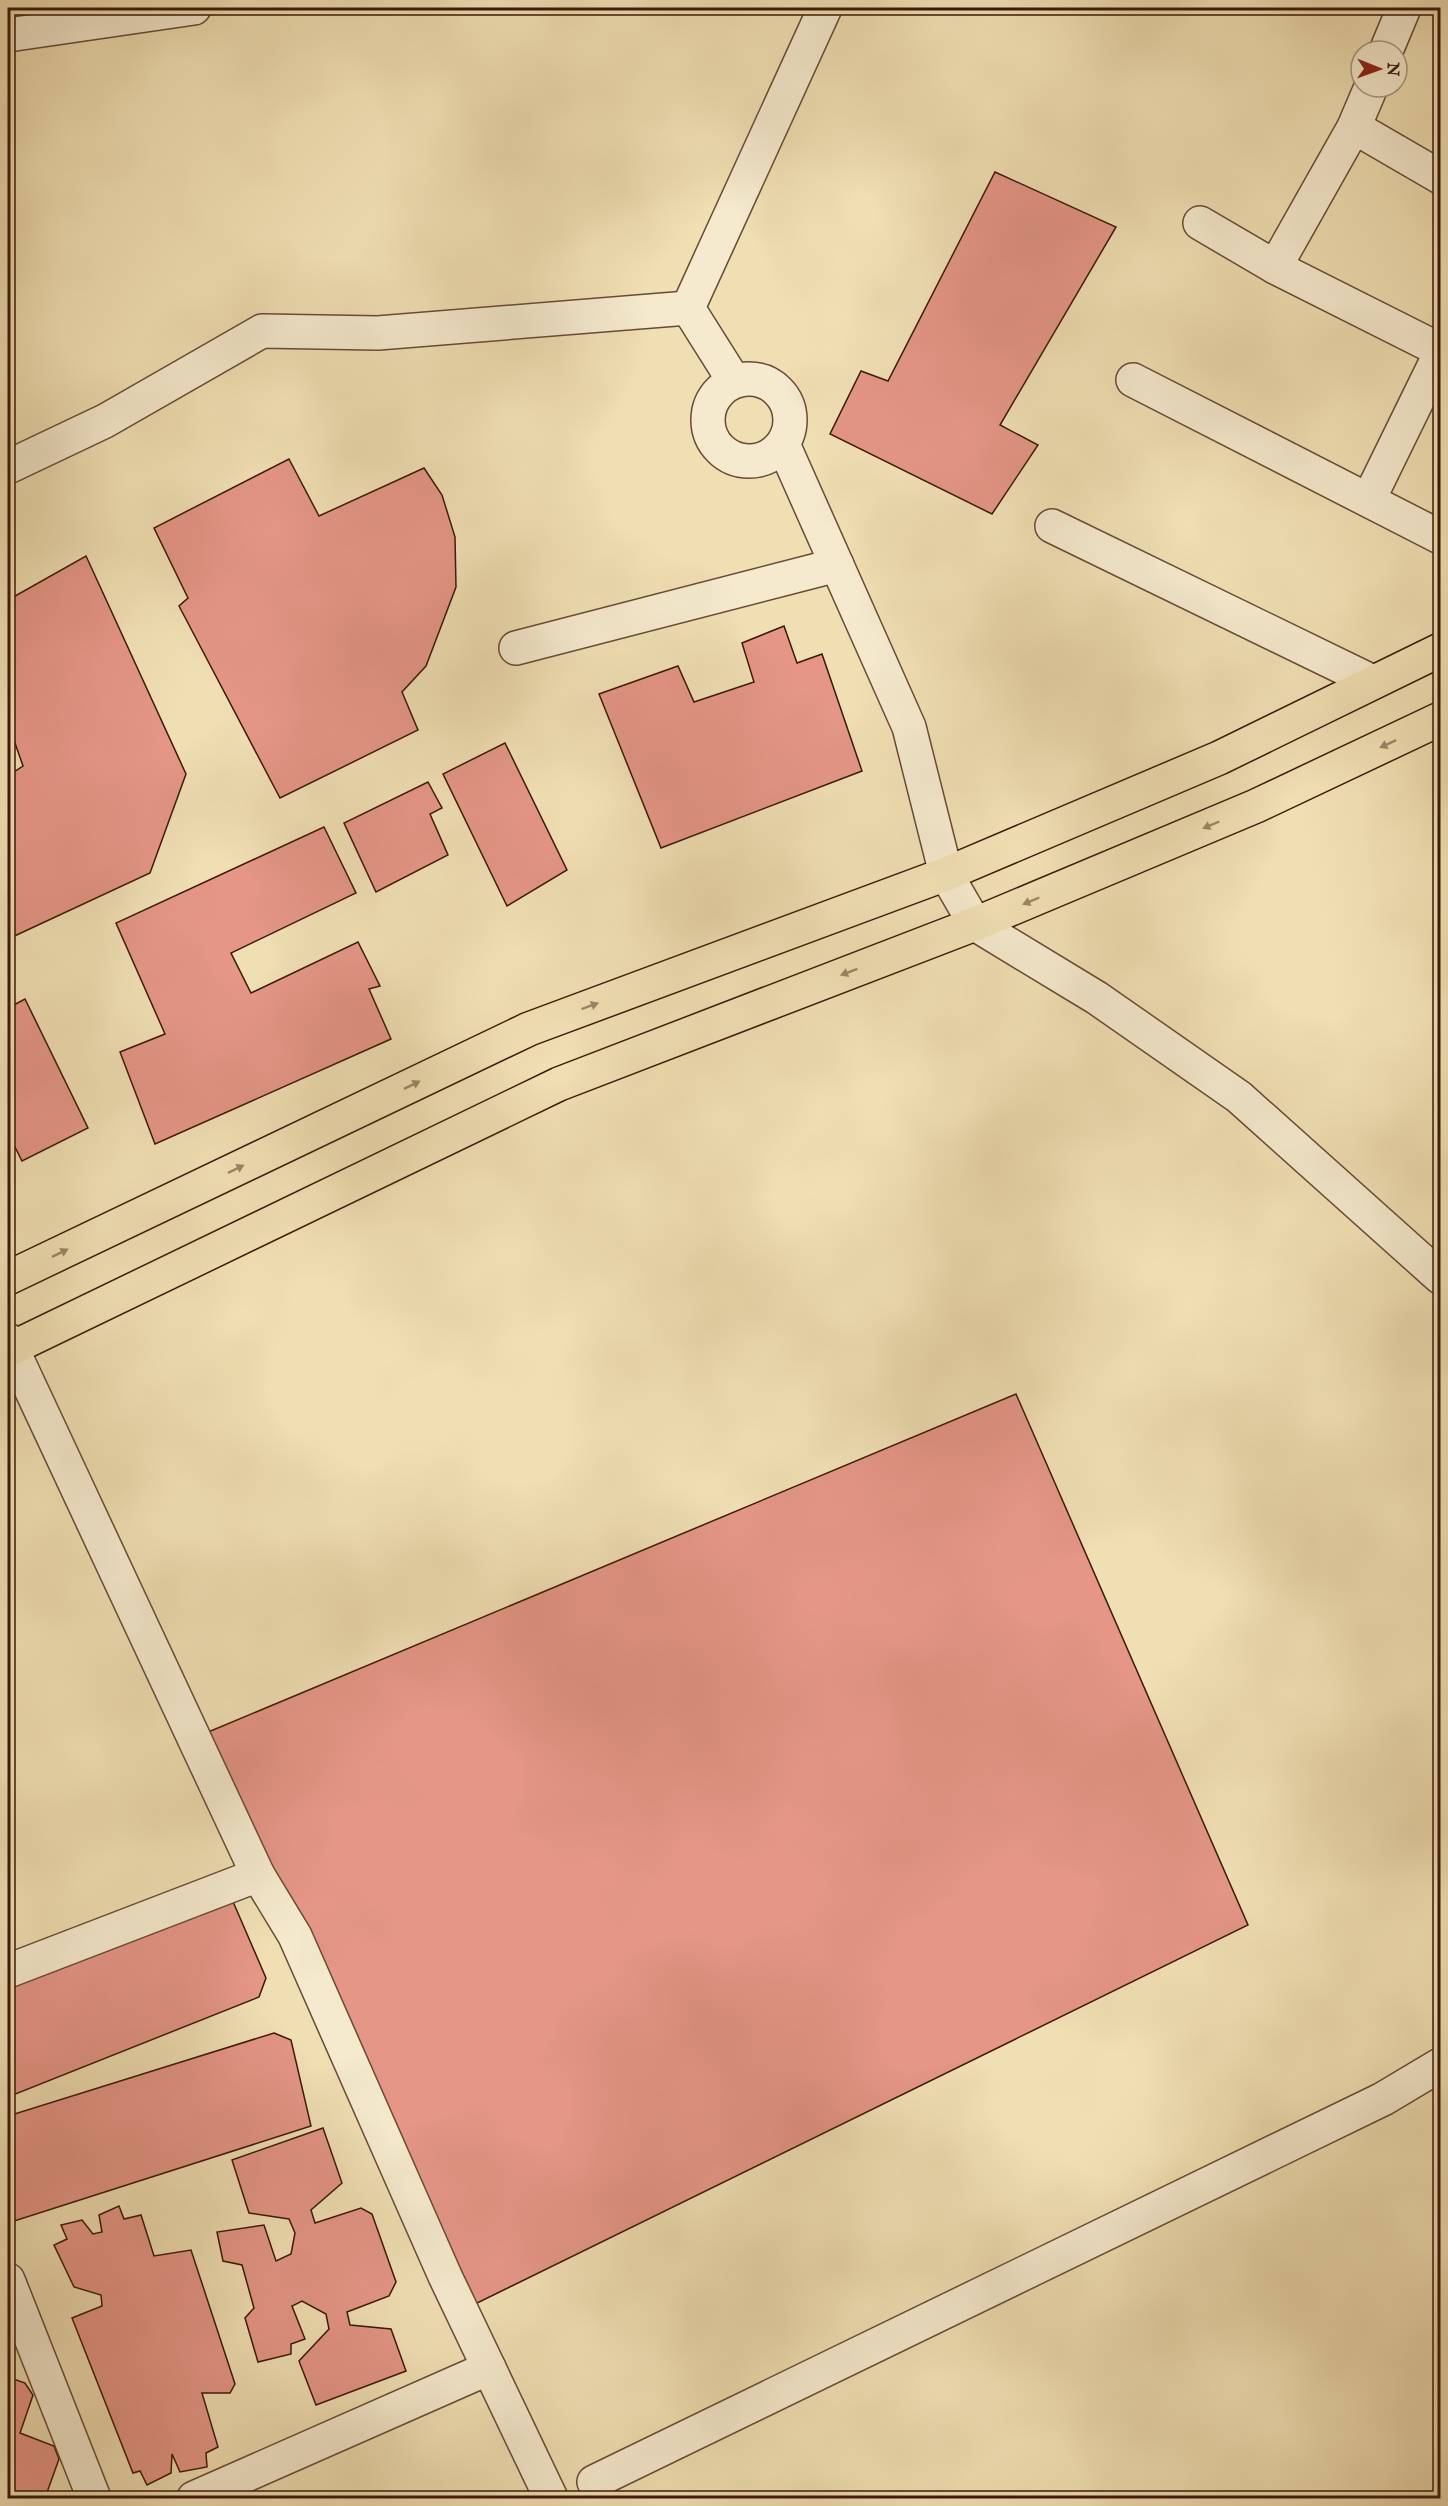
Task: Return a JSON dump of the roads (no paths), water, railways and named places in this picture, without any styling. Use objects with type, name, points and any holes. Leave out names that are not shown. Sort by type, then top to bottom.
[{"type":"highway","points":[[8,1278],[529,1029],[946,874],[1219,758],[1440,650]]},
{"type":"highway","points":[[9,1346],[559,1084],[975,924],[1256,806],[1440,719]]},
{"type":"street","points":[[8,35],[194,8]]},
{"type":"street","points":[[688,308],[825,8]]},
{"type":"street","points":[[1391,39],[1404,8]]},
{"type":"street","points":[[1275,267],[1354,127],[1366,99]]},
{"type":"street","points":[[1354,127],[1440,177]]},
{"type":"street","points":[[1200,223],[1275,267],[1440,352],[1370,499]]},
{"type":"street","points":[[688,308],[734,381]]},
{"type":"street","points":[[8,467],[105,421],[262,331],[378,333],[688,308]]},
{"type":"street","points":[[748,377],[774,386],[783,395],[789,407],[789,432],[783,444],[762,459],[750,461],[729,456],[713,441],[708,428],[708,413],[712,399],[722,388],[748,377]]},
{"type":"street","points":[[1133,380],[1370,499],[1440,537]]},
{"type":"street","points":[[783,444],[909,727],[946,874],[975,924],[1097,998],[1239,1097],[1440,1276]]},
{"type":"street","points":[[1052,526],[1373,682]]},
{"type":"street","points":[[516,648],[837,565]]},
{"type":"street","points":[[9,1346],[258,1875],[295,1936],[441,2265],[551,2499]]},
{"type":"street","points":[[8,1971],[258,1875]]},
{"type":"street","points":[[594,2482],[1383,2099],[1440,2065]]},
{"type":"street","points":[[8,2280],[94,2499]]},
{"type":"street","points":[[194,2499],[489,2368]]}]
